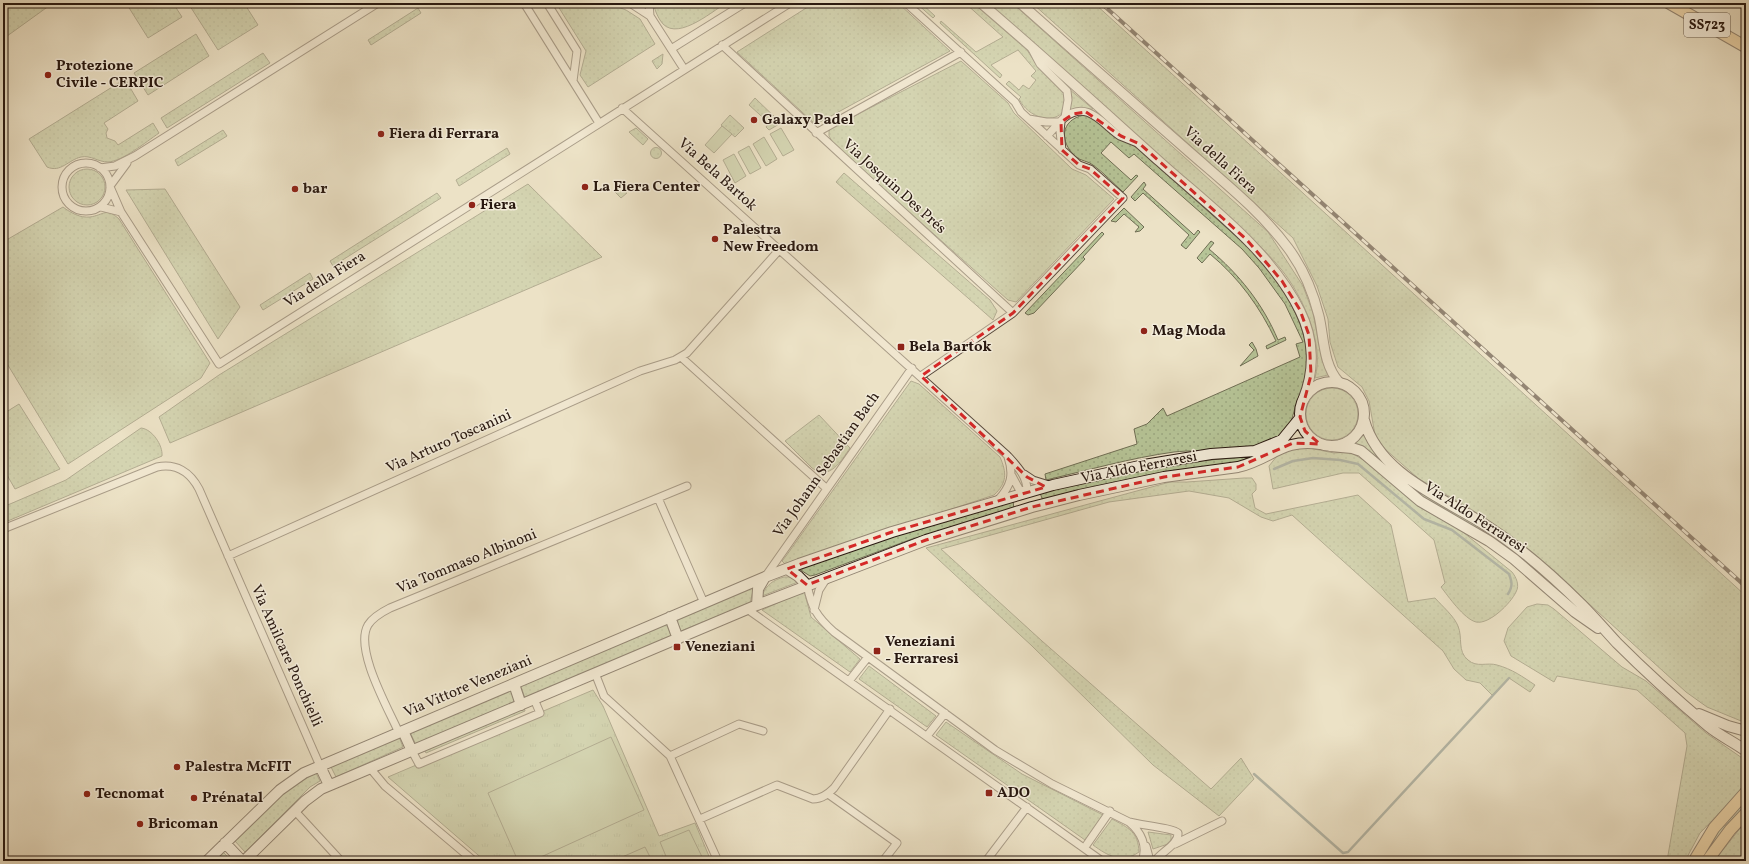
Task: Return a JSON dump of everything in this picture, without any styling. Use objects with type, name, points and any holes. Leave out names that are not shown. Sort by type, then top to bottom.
[{"type":"highway","name":"SS723","points":[[1669,3],[1746,47]]},
{"type":"highway","points":[[1694,861],[1714,828],[1746,792]]},
{"type":"highway","points":[[1707,861],[1730,830],[1746,813]]},
{"type":"main road","points":[[1304,399],[1316,385],[1331,381],[1339,382]]},
{"type":"main road","name":"Via Aldo Ferraresi","points":[[1339,382],[1353,389],[1360,396],[1364,405],[1364,420],[1375,446],[1390,461],[1426,491],[1486,525],[1522,550],[1583,605],[1617,643],[1687,708],[1710,727],[1746,752]]},
{"type":"main road","name":"Via Aldo Ferraresi","points":[[1304,399],[1300,409],[1300,418],[1305,431],[1310,437],[1320,444]]},
{"type":"main road","name":"Via Aldo Ferraresi","points":[[788,569],[892,532],[1053,485],[1151,463],[1211,454],[1255,452],[1282,440],[1300,418]]},
{"type":"main road","name":"Via Aldo Ferraresi","points":[[1330,446],[1345,444],[1352,440],[1358,434],[1364,420]]},
{"type":"main road","name":"Via Aldo Ferraresi","points":[[805,586],[926,540],[1032,507],[1164,476],[1238,467],[1250,464],[1280,448],[1293,443],[1303,442],[1361,451],[1420,500],[1489,541],[1514,559],[1575,612],[1617,643]]},
{"type":"main road","points":[[1027,493],[1032,507]]},
{"type":"main road","points":[[225,843],[243,861],[294,810],[315,792],[747,609],[805,586],[798,576],[788,569]]},
{"type":"main road","name":"Via Vittore Veneziani","points":[[207,861],[284,786],[320,766],[765,577],[788,569]]},
{"type":"main road","points":[[757,605],[758,589],[765,577]]},
{"type":"main road","points":[[670,617],[678,639]]},
{"type":"main road","points":[[514,684],[521,705]]},
{"type":"main road","name":"Via Aldo Ferraresi","points":[[1687,708],[1728,726],[1746,731]]},
{"type":"main road","points":[[401,732],[412,750]]},
{"type":"main road","points":[[320,766],[329,785]]},
{"type":"street","points":[[120,212],[101,207],[88,211],[76,209],[66,200],[62,187],[66,175],[76,166],[89,164],[100,168],[115,166],[135,156],[378,3]]},
{"type":"street","points":[[524,3],[599,123]]},
{"type":"street","points":[[547,3],[578,51],[573,81]]},
{"type":"street","points":[[630,3],[650,16],[684,69]]},
{"type":"street","points":[[649,3],[650,16]]},
{"type":"street","points":[[671,49],[746,3]]},
{"type":"street","name":"Via della Fiera","points":[[100,168],[108,176],[110,187],[120,212],[219,364],[790,3]]},
{"type":"street","points":[[906,3],[1015,102],[1021,112],[1078,165],[1090,169],[1123,198],[1013,313],[921,376]]},
{"type":"street","points":[[981,3],[1247,240],[1264,258],[1289,291],[1304,319],[1311,342],[1310,382],[1304,399]]},
{"type":"street","name":"Via della Fiera","points":[[1020,3],[1226,184],[1281,239],[1294,257],[1309,285],[1319,318],[1328,362],[1333,374],[1339,382]]},
{"type":"street","name":"Via Josquin Des Prés","points":[[722,45],[1013,313]]},
{"type":"street","points":[[1029,45],[1040,64],[1067,92],[1068,100],[1060,131],[1062,150]]},
{"type":"street","points":[[816,133],[961,52]]},
{"type":"street","name":"Via Bela Bartok","points":[[622,108],[921,376],[1007,455],[1022,472],[1033,480],[1053,485]]},
{"type":"street","points":[[1029,119],[1046,122],[1063,120],[1082,111],[1090,112],[1121,136],[1140,144]]},
{"type":"street","points":[[1047,136],[1063,120]]},
{"type":"street","points":[[101,207],[107,199],[110,187],[123,168],[135,156]]},
{"type":"street","name":"Via Arturo Toscanini","points":[[228,556],[633,374],[681,357],[696,344],[780,249]]},
{"type":"street","points":[[681,357],[826,488]]},
{"type":"street","name":"Via Johann Sebastian Bach","points":[[765,577],[826,488],[912,368]]},
{"type":"street","points":[[1007,455],[1012,476],[1019,489],[1027,493]]},
{"type":"street","name":"Via Amilcare Ponchielli","points":[[3,530],[151,469],[168,465],[182,470],[194,480],[320,766]]},
{"type":"street","name":"Via Bela Bartok","points":[[1022,472],[1028,484],[1027,493]]},
{"type":"street","points":[[996,502],[1005,492],[1012,476]]},
{"type":"street","name":"Via Tommaso Albinoni","points":[[401,732],[366,655],[364,639],[365,631],[372,620],[390,608],[687,486]]},
{"type":"street","points":[[658,498],[704,603]]},
{"type":"street","points":[[814,610],[819,590],[827,577]]},
{"type":"street","points":[[805,586],[814,610],[819,618],[834,632],[995,750],[1046,780],[1110,811],[1129,822],[1146,827],[1175,831],[1178,837],[1175,844]]},
{"type":"street","points":[[757,605],[763,620]]},
{"type":"street","points":[[747,609],[1102,861]]},
{"type":"street","points":[[849,681],[868,657]]},
{"type":"street","points":[[595,673],[604,696],[670,756],[718,861]]},
{"type":"street","points":[[412,750],[419,764],[540,713],[534,699]]},
{"type":"street","points":[[700,819],[776,785],[813,800],[828,794],[890,710]]},
{"type":"street","points":[[927,736],[945,713]]},
{"type":"street","points":[[670,756],[739,724],[763,732]]},
{"type":"street","points":[[370,768],[385,786],[474,861]]},
{"type":"street","points":[[828,794],[897,843],[883,861]]},
{"type":"street","points":[[986,861],[1027,807]]},
{"type":"street","points":[[294,810],[341,861]]},
{"type":"street","points":[[1084,848],[1110,811]]},
{"type":"street","points":[[1155,861],[1163,851],[1222,821]]},
{"type":"street","points":[[1129,822],[1147,847],[1150,861]]},
{"type":"street","points":[[1141,837],[1144,852],[1142,861]]},
{"type":"highlighted area","points":[[1086,112],[1121,136],[1140,144],[1247,240],[1282,281],[1300,310],[1309,335],[1311,375],[1300,417],[1305,431],[1320,444],[1293,443],[1238,467],[1164,477],[1032,507],[926,540],[807,585],[787,569],[892,532],[1046,487],[1027,477],[921,376],[1013,313],[1123,198],[1090,169],[1079,165],[1062,150],[1061,122],[1073,114]]},
{"type":"green space","points":[[3,3],[53,3],[3,39]]},
{"type":"green space","points":[[126,3],[173,3],[182,17],[148,38]]},
{"type":"green space","points":[[188,3],[244,3],[258,25],[218,50]]},
{"type":"green space","points":[[556,3],[607,3],[626,10],[640,19],[655,44],[588,87],[580,75],[586,51]]},
{"type":"green space","points":[[654,3],[726,3],[692,24],[683,28],[674,29],[666,27],[660,20]]},
{"type":"green space","points":[[814,3],[898,3],[950,51],[820,122],[814,123],[737,52]]},
{"type":"green space","points":[[916,3],[921,3],[935,16],[933,18]]},
{"type":"green space","points":[[965,3],[973,3],[1027,50],[1036,64],[1063,92],[1065,102],[1064,110],[1059,115],[1052,118],[1043,118],[1034,114],[1026,108],[1019,99],[1021,97],[1006,84],[1009,81],[1019,90],[1023,85],[1029,89],[1036,80],[1031,76],[1036,71],[1018,50],[991,65],[1002,75],[1000,78],[940,23],[941,21],[976,52],[1003,37]]},
{"type":"green space","points":[[988,3],[1012,3],[1268,232],[1303,286],[1313,313],[1322,360],[1328,375],[1315,378],[1317,350],[1310,320],[1297,292],[1281,269],[1251,237]]},
{"type":"green space","points":[[1032,3],[1094,3],[1746,596],[1746,723],[1707,707],[1686,692],[1532,552],[1468,507],[1419,479],[1385,449],[1375,435],[1369,401],[1362,387],[1338,367],[1330,342],[1328,319],[1317,286],[1293,238]]},
{"type":"green space","points":[[418,8],[421,13],[371,45],[368,40]]},
{"type":"green space","points":[[196,34],[209,56],[148,95],[134,73]]},
{"type":"green space","points":[[263,53],[270,63],[167,128],[161,118]]},
{"type":"green space","points":[[663,54],[662,64],[657,69],[652,61]]},
{"type":"green space","points":[[961,61],[1008,103],[1014,113],[1072,169],[1086,175],[1114,199],[1016,302],[1008,300],[835,146],[829,136],[829,131],[833,127]]},
{"type":"green space","points":[[125,79],[138,101],[104,123],[108,129],[106,133],[107,138],[115,141],[118,145],[153,123],[159,133],[134,150],[114,161],[104,162],[81,157],[60,167],[47,167],[29,139]]},
{"type":"green space","points":[[1069,89],[1093,109],[1076,110],[1068,114],[1072,97]]},
{"type":"green space","points":[[755,98],[781,123],[769,130],[766,127],[769,123],[749,105]]},
{"type":"green space","points":[[730,115],[744,128],[735,137],[721,125]]},
{"type":"green space","points":[[1084,115],[1090,115],[1137,148],[1247,246],[1273,276],[1284,293],[1302,329],[1306,348],[1307,368],[1304,388],[1297,402],[1291,422],[1283,435],[1278,439],[1257,447],[1228,450],[1174,452],[1126,461],[1046,480],[1045,474],[1137,444],[1134,429],[1147,424],[1163,408],[1167,416],[1300,357],[1296,344],[1303,342],[1285,304],[1259,268],[1242,249],[1134,154],[1129,158],[1111,142],[1101,153],[1131,180],[1136,175],[1138,176],[1123,192],[1093,165],[1076,157],[1070,151],[1065,138],[1066,127],[1076,118]]},
{"type":"green space","points":[[722,126],[732,134],[714,153],[705,145]]},
{"type":"green space","points":[[636,128],[648,139],[643,145],[629,132]]},
{"type":"green space","points":[[781,128],[794,150],[783,156],[770,134]]},
{"type":"green space","points":[[223,130],[227,136],[178,166],[175,160]]},
{"type":"green space","points":[[764,137],[777,159],[766,166],[753,144]]},
{"type":"green space","points":[[749,146],[761,168],[750,174],[738,152]]},
{"type":"green space","points":[[507,148],[510,154],[459,186],[456,180]]},
{"type":"green space","points":[[654,148],[658,148],[660,149],[660,157],[654,158],[651,155],[651,151]]},
{"type":"green space","points":[[734,154],[746,176],[735,183],[723,160]]},
{"type":"green space","points":[[87,169],[97,172],[102,177],[105,187],[102,197],[97,202],[87,205],[77,202],[72,197],[69,187],[72,177],[77,172]]},
{"type":"green space","points":[[844,173],[990,300],[997,311],[993,320],[836,182]]},
{"type":"green space","points":[[1144,182],[1146,185],[1143,189],[1194,235],[1198,230],[1200,232],[1186,249],[1181,245],[1189,235],[1143,193],[1135,201],[1131,197]]},
{"type":"green space","points":[[528,184],[602,257],[170,443],[159,417],[219,375]]},
{"type":"green space","points":[[619,186],[627,193],[621,198],[615,192]]},
{"type":"green space","points":[[165,189],[240,307],[218,339],[126,190]]},
{"type":"green space","points":[[437,193],[441,198],[333,266],[330,261]]},
{"type":"green space","points":[[63,207],[72,213],[83,217],[111,213],[119,219],[210,363],[201,378],[68,464],[3,357],[3,252],[7,250],[3,242]]},
{"type":"green space","points":[[1124,208],[1144,227],[1140,231],[1135,232],[1139,227],[1124,214],[1116,222],[1111,221]]},
{"type":"green space","points":[[1102,232],[1104,234],[1083,257],[1085,259],[1034,313],[1028,315],[1025,313]]},
{"type":"green space","points":[[1211,241],[1214,243],[1209,249],[1240,279],[1249,290],[1265,314],[1278,340],[1285,337],[1286,340],[1267,349],[1266,346],[1276,341],[1263,316],[1248,294],[1221,263],[1210,254],[1202,263],[1197,258]]},
{"type":"green space","points":[[310,273],[313,279],[263,310],[260,305]]},
{"type":"green space","points":[[1252,342],[1258,356],[1240,366],[1254,350],[1249,345]]},
{"type":"green space","points":[[911,381],[919,384],[1000,457],[1005,473],[1003,482],[998,491],[994,495],[785,564],[782,561]]},
{"type":"green space","points":[[1327,388],[1337,388],[1346,392],[1354,400],[1358,409],[1358,419],[1354,428],[1346,436],[1337,440],[1327,440],[1318,436],[1310,428],[1306,419],[1306,409],[1310,400],[1318,392]]},
{"type":"green space","points":[[19,404],[60,469],[15,489],[3,468],[3,414]]},
{"type":"green space","points":[[819,415],[850,448],[834,468],[830,471],[824,472],[812,468],[785,441]]},
{"type":"green space","points":[[141,428],[149,431],[156,438],[161,447],[162,456],[3,523],[3,507],[66,480]]},
{"type":"green space","points":[[1364,434],[1373,450],[1382,459],[1499,538],[1579,605],[1577,608],[1400,481],[1384,465],[1362,447],[1355,444]]},
{"type":"green space","points":[[1293,448],[1309,448],[1334,453],[1350,452],[1365,461],[1421,508],[1458,528],[1512,572],[1518,584],[1513,597],[1505,607],[1487,620],[1476,622],[1466,617],[1441,587],[1445,583],[1434,540],[1359,473],[1343,473],[1273,489],[1269,466],[1277,456]]},
{"type":"green space","points":[[1245,457],[1247,461],[1157,474],[1043,501],[1040,493],[1174,463]]},
{"type":"green space","points":[[1252,478],[1256,484],[1256,490],[1252,494],[1255,508],[1266,514],[1358,495],[1391,525],[1408,602],[1435,598],[1456,622],[1459,631],[1462,653],[1468,660],[1475,664],[1497,665],[1522,676],[1535,685],[1530,692],[1509,678],[1492,695],[1480,683],[1466,680],[1454,669],[1443,651],[1292,515],[1273,521],[1261,517],[1229,498],[1189,491],[1109,502],[941,549],[1042,641],[1211,789],[1241,758],[1254,779],[1219,816],[1153,765],[1032,646],[926,548],[1170,482]]},
{"type":"green space","points":[[1013,500],[1014,510],[912,539],[815,575],[810,576],[799,569],[869,544]]},
{"type":"green space","points":[[784,577],[790,577],[798,582],[762,596],[770,584]]},
{"type":"green space","points":[[754,587],[750,603],[681,631],[676,619]]},
{"type":"green space","points":[[804,591],[811,617],[860,659],[850,672],[762,610]]},
{"type":"green space","points":[[1537,604],[1548,605],[1554,609],[1622,667],[1646,681],[1706,733],[1745,760],[1746,784],[1744,788],[1700,833],[1685,861],[1667,861],[1687,746],[1685,733],[1637,690],[1557,676],[1554,682],[1511,656],[1504,641],[1508,628],[1527,607]]},
{"type":"green space","points":[[666,623],[671,636],[525,698],[520,684]]},
{"type":"green space","points":[[869,666],[936,716],[927,727],[859,679]]},
{"type":"green space","points":[[511,689],[516,701],[416,745],[410,732]]},
{"type":"green space","points":[[593,690],[603,706],[659,836],[695,823],[711,861],[485,861],[388,777]]},
{"type":"green space","points":[[524,707],[525,711],[426,753],[424,749]]},
{"type":"green space","points":[[946,722],[1022,774],[1103,815],[1085,840],[936,735]]},
{"type":"green space","points":[[399,737],[403,747],[336,777],[331,767]]},
{"type":"green space","points":[[611,737],[644,810],[532,861],[518,861],[488,793]]},
{"type":"green space","points":[[316,773],[320,781],[310,787],[245,852],[234,840],[285,790]]},
{"type":"green space","points":[[1746,797],[1746,807],[1702,861],[1698,861],[1715,834]]},
{"type":"green space","points":[[1112,819],[1132,831],[1137,840],[1139,852],[1127,858],[1121,858],[1110,855],[1093,845]]},
{"type":"green space","points":[[1746,821],[1746,861],[1714,861]]},
{"type":"green space","points":[[689,830],[704,861],[668,861],[660,842]]},
{"type":"green space","points":[[1148,832],[1171,835],[1171,843],[1153,849]]},
{"type":"green space","points":[[645,847],[652,861],[613,861]]},
{"type":"green space","points":[[223,852],[232,861],[214,861]]},
{"type":"waterway","points":[[1274,469],[1293,461],[1313,458],[1340,460],[1358,464],[1424,519],[1452,530],[1509,574],[1512,584],[1508,594]]},
{"type":"waterway","points":[[1254,774],[1343,853],[1348,852],[1509,678]]},
{"type":"railway","points":[[1101,3],[1746,587]]},
{"type":"place","name":"Protezione Civile - CERPIC","points":[[48,75]]},
{"type":"place","name":"Galaxy Padel","points":[[754,120]]},
{"type":"place","name":"Fiera di Ferrara","points":[[381,134]]},
{"type":"place","name":"La Fiera Center","points":[[585,187]]},
{"type":"place","name":"bar","points":[[295,189]]},
{"type":"place","name":"Fiera","points":[[472,205]]},
{"type":"place","name":"Palestra New Freedom","points":[[715,239]]},
{"type":"place","name":"Mag Moda","points":[[1144,331]]},
{"type":"place","name":"Bela Bartok","points":[[901,347]]},
{"type":"place","name":"Veneziani","points":[[677,647]]},
{"type":"place","name":"Veneziani - Ferraresi","points":[[877,651]]},
{"type":"place","name":"Palestra McFIT","points":[[177,767]]},
{"type":"place","name":"ADO","points":[[989,793]]},
{"type":"place","name":"Tecnomat","points":[[87,794]]},
{"type":"place","name":"Prénatal","points":[[194,798]]},
{"type":"place","name":"Bricoman","points":[[140,824]]}]
